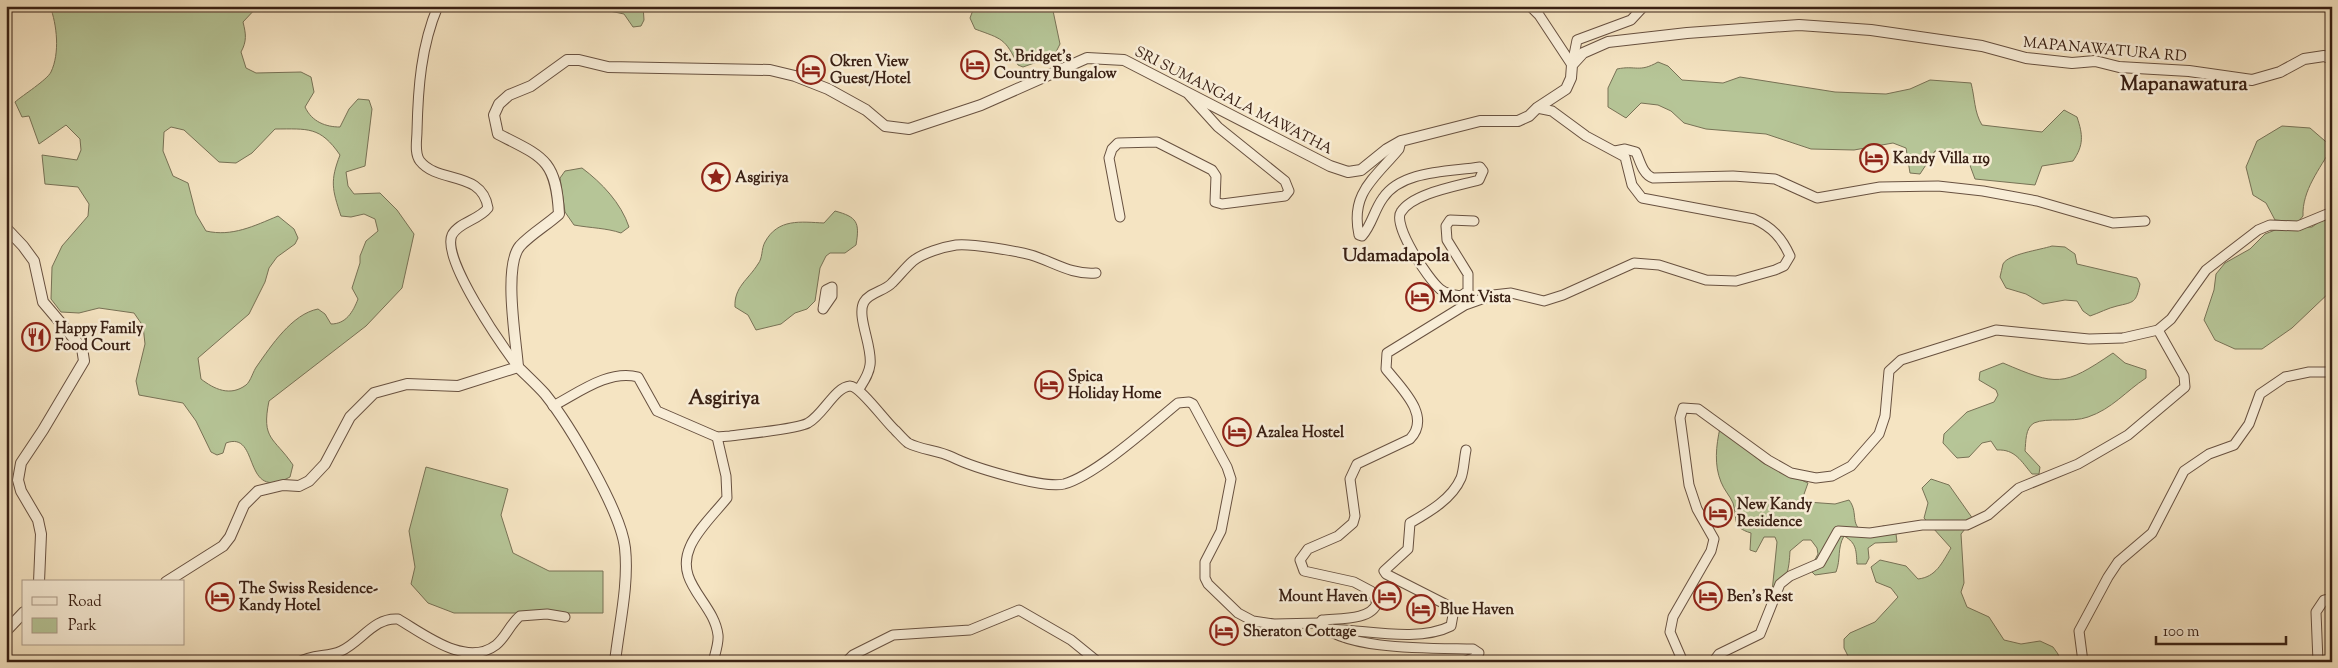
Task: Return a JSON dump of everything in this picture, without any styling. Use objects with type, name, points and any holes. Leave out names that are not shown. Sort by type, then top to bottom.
[{"type":"street","points":[[438,6],[429,28],[418,85],[417,155],[426,166],[481,188],[488,208],[482,216],[456,229],[451,237],[452,252],[458,269],[494,335],[518,367],[553,406],[613,508],[625,548],[624,588],[615,662]]},
{"type":"street","points":[[1530,6],[1540,14],[1572,65]]},
{"type":"street","points":[[1537,108],[1566,89],[1571,78],[1577,40],[1631,20],[1644,6]]},
{"type":"street","name":"MAPANAWATURA RD","points":[[1572,65],[1583,53],[1608,42],[1687,33],[1799,25],[1871,30],[1982,46],[2026,58],[2072,63],[2095,61],[2119,67],[2189,71],[2252,80],[2280,72],[2304,59],[2324,56],[2332,59]]},
{"type":"street","name":"SRI SUMANGALA MAWATHA","points":[[518,367],[510,275],[513,259],[520,247],[559,214],[558,194],[551,169],[538,155],[498,134],[494,115],[499,104],[509,95],[532,86],[567,60],[579,60],[608,67],[770,70],[795,76],[828,90],[866,110],[885,126],[909,129],[981,105],[1087,58],[1124,60],[1330,166],[1348,172],[1361,170],[1387,149],[1401,141],[1461,125],[1480,122],[1518,121],[1529,116],[1537,108]]},
{"type":"street","points":[[1120,217],[1109,158],[1112,149],[1118,143],[1157,142],[1206,165],[1216,176],[1215,202],[1222,204],[1285,196],[1289,191],[1286,181],[1218,126],[1187,93]]},
{"type":"street","points":[[1322,626],[1322,620],[1362,616],[1376,607],[1377,603],[1371,591],[1354,582],[1304,571],[1300,560],[1308,549],[1338,536],[1353,524],[1355,516],[1350,479],[1357,464],[1410,439],[1416,432],[1418,425],[1415,405],[1386,369],[1387,353],[1465,305],[1493,295],[1511,293],[1544,301],[1563,295],[1634,263],[1659,264],[1706,280],[1736,281],[1784,266],[1790,256],[1782,239],[1766,224],[1754,218],[1642,198],[1632,185],[1626,157],[1586,136],[1552,111],[1537,108]]},
{"type":"street","points":[[1401,141],[1399,150],[1360,196],[1356,217],[1359,235],[1362,236],[1367,230],[1383,198],[1398,184],[1421,176],[1480,167],[1483,172],[1479,180],[1422,197],[1408,204],[1400,212],[1398,219],[1402,232],[1430,277],[1440,289],[1451,295],[1462,296],[1468,291],[1468,274],[1447,240],[1446,226],[1450,220],[1474,221]]},
{"type":"street","points":[[1614,151],[1625,149],[1636,152],[1645,172],[1649,177],[1654,178],[1733,176],[1775,179],[1817,198],[1880,187],[1938,186],[1983,191],[2037,201],[2113,223],[2145,221]]},
{"type":"street","points":[[1683,662],[1670,632],[1673,617],[1711,551],[1714,540],[1697,509],[1689,485],[1680,418],[1683,408],[1698,409],[1768,460],[1791,473],[1816,478],[1832,476],[1851,466],[1879,434],[1885,416],[1889,370],[1902,360],[1996,330],[2089,339],[2124,338],[2158,330],[2171,319],[2206,270],[2258,230],[2270,225],[2298,226],[2332,212]]},
{"type":"street","points":[[6,228],[23,246],[34,262],[44,302],[82,348],[84,354],[84,361],[21,463],[18,480],[21,491],[38,520],[41,534],[39,580]]},
{"type":"street","points":[[859,388],[867,376],[871,349],[862,314],[864,302],[873,294],[889,286],[914,260],[924,255],[956,245],[978,247],[1030,255],[1081,274],[1096,273]]},
{"type":"street","points":[[1713,662],[1718,654],[1760,634],[1780,584],[1790,576],[1820,563],[1838,531],[1870,533],[1922,525],[1967,525],[1988,515],[2019,488],[2078,464],[2128,435],[2185,387],[2184,376],[2158,330]]},
{"type":"street","points":[[169,580],[223,546],[230,536],[244,505],[258,491],[283,485],[299,486],[309,481],[325,464],[350,417],[374,393],[407,384],[458,386],[518,367]]},
{"type":"street","points":[[2083,662],[2079,631],[2118,562],[2152,533],[2184,472],[2209,454],[2234,445],[2249,424],[2260,394],[2285,377],[2309,372],[2332,372]]},
{"type":"street","points":[[553,406],[613,375],[630,374],[638,377],[657,410],[717,437],[808,424],[821,413],[841,388],[850,386],[859,388],[881,417],[908,443],[949,455],[968,465],[1047,484],[1063,484],[1078,478],[1119,450],[1178,403],[1189,402],[1193,404],[1227,467],[1230,479],[1221,531],[1205,562],[1205,578],[1208,584],[1238,613],[1253,621],[1410,634],[1439,632],[1451,626],[1453,615],[1445,604],[1386,574],[1384,571],[1408,549],[1410,523],[1445,499],[1461,478],[1466,450]]},
{"type":"street","points":[[713,662],[718,638],[717,629],[689,581],[685,564],[690,546],[727,498],[726,476],[717,437]]},
{"type":"street","points":[[2318,662],[2315,628],[2316,612],[2324,600],[2332,598]]},
{"type":"street","points":[[846,662],[853,655],[893,635],[970,630],[1018,610],[1071,640],[1098,662]]},
{"type":"street","points":[[6,631],[22,614]]},
{"type":"street","points":[[299,662],[305,658],[340,651],[360,639],[371,628],[391,618],[398,619],[450,648],[465,654],[484,652],[495,647],[520,616],[547,614],[565,617]]},
{"type":"street","points":[[1322,626],[1336,636],[1383,645],[1473,649],[1478,653],[1474,658],[1463,662]]},
{"type":"green space","points":[[50,6],[258,6],[243,22],[245,37],[241,52],[246,68],[256,73],[301,72],[311,77],[314,92],[305,107],[315,120],[330,126],[340,127],[349,109],[358,99],[369,100],[372,109],[365,166],[346,172],[348,186],[354,194],[380,193],[397,210],[414,234],[402,288],[366,326],[269,401],[267,414],[268,431],[293,465],[290,477],[275,482],[264,481],[257,474],[244,446],[237,442],[226,443],[223,453],[217,455],[211,452],[196,421],[183,403],[139,395],[136,381],[145,344],[143,326],[134,313],[99,308],[79,313],[61,312],[51,299],[52,267],[62,246],[88,216],[89,204],[78,187],[45,184],[42,155],[77,160],[81,150],[80,139],[66,125],[39,144],[29,116],[22,117],[15,102],[51,72],[56,56],[56,30]],"holes":[[[171,127],[184,130],[219,162],[236,163],[252,153],[275,129],[305,130],[319,134],[340,155],[333,185],[341,216],[351,217],[364,214],[375,219],[378,231],[366,241],[360,256],[360,263],[352,288],[358,299],[345,320],[331,324],[325,314],[318,309],[299,317],[276,340],[248,383],[234,391],[222,390],[211,386],[201,379],[198,358],[249,314],[265,282],[269,268],[277,257],[295,244],[298,238],[294,229],[278,216],[234,232],[206,231],[196,214],[188,183],[173,176],[163,151],[164,132]]]},
{"type":"green space","points":[[599,6],[643,6],[644,20],[641,26],[633,27],[624,14],[605,10]]},
{"type":"green space","points":[[979,6],[1052,6],[1060,44],[1054,56],[1023,67],[1018,65],[1006,44],[991,35],[975,29],[970,18],[973,10]]},
{"type":"green space","points":[[1658,62],[1668,66],[1682,80],[1723,83],[1740,77],[1835,92],[1886,94],[1910,89],[1930,80],[1971,83],[1976,110],[1982,125],[2042,132],[2064,110],[2077,117],[2081,145],[2073,161],[2042,166],[2035,185],[1975,179],[1968,160],[1954,152],[1935,151],[1920,174],[1910,173],[1906,148],[1893,143],[1854,150],[1811,149],[1766,134],[1706,129],[1684,123],[1671,111],[1658,105],[1641,103],[1626,118],[1608,107],[1608,88],[1617,69],[1642,68]]},
{"type":"green space","points":[[2282,126],[2310,128],[2332,147],[2305,197],[2303,216],[2298,222],[2275,220],[2266,203],[2253,195],[2246,167],[2257,141]]},
{"type":"green space","points":[[582,168],[604,187],[626,218],[629,227],[621,233],[574,225],[565,212],[560,178],[565,171]]},
{"type":"green space","points":[[2332,208],[2332,290],[2292,328],[2262,349],[2235,349],[2215,340],[2204,320],[2214,290],[2216,274],[2225,263],[2250,249],[2265,234],[2280,228],[2312,227],[2330,214]]},
{"type":"green space","points":[[835,211],[852,218],[855,222],[858,231],[856,245],[845,253],[830,253],[826,256],[820,268],[815,301],[807,309],[795,313],[781,324],[756,330],[748,315],[735,307],[735,300],[742,284],[760,262],[765,242],[770,234],[783,225],[791,223],[824,223]]},
{"type":"green space","points":[[2052,246],[2065,247],[2075,254],[2077,264],[2137,278],[2140,284],[2137,295],[2131,302],[2090,316],[2083,311],[2077,301],[2065,300],[2043,304],[2026,294],[2006,288],[2000,277],[2003,264],[2006,261],[2018,255]]},
{"type":"green space","points":[[2113,353],[2125,363],[2146,370],[2146,378],[2112,405],[2097,414],[2075,420],[2039,421],[2031,425],[2026,436],[2025,451],[2040,467],[2039,474],[2032,474],[2021,460],[2013,454],[1997,450],[1991,441],[1982,443],[1969,457],[1957,458],[1943,443],[1944,434],[1967,412],[1994,402],[1998,395],[1996,390],[1979,380],[1980,372],[2003,363],[2036,376],[2060,379],[2082,372]]},
{"type":"green space","points":[[1720,428],[1763,463],[1808,483],[1803,497],[1807,502],[1835,504],[1849,500],[1854,510],[1858,528],[1869,534],[1883,526],[1892,527],[1896,534],[1897,542],[1875,543],[1868,548],[1869,558],[1866,564],[1857,564],[1854,545],[1844,536],[1840,545],[1836,572],[1815,575],[1811,571],[1818,554],[1817,548],[1811,540],[1803,540],[1790,551],[1787,574],[1781,584],[1772,592],[1777,542],[1775,537],[1764,537],[1756,552],[1750,550],[1751,533],[1740,528],[1736,522],[1733,503],[1722,485],[1717,469],[1716,455]]},
{"type":"green space","points":[[426,467],[508,489],[501,515],[513,553],[549,571],[603,571],[603,613],[454,613],[428,603],[411,584],[415,567],[409,531]]},
{"type":"green space","points":[[1931,479],[1949,485],[1973,519],[1961,534],[1964,583],[1961,592],[1967,607],[1989,617],[2004,640],[2021,644],[2040,641],[2053,647],[2058,654],[2060,662],[1851,662],[1844,648],[1844,639],[1850,633],[1875,622],[1898,597],[1891,588],[1876,582],[1871,567],[1880,560],[1906,566],[1918,579],[1924,578],[1938,568],[1951,548],[1924,518],[1928,503],[1922,488]]},
{"type":"place","name":"St. Bridget's Country Bungalow","points":[[975,65]]},
{"type":"place","name":"Okren View Guest/Hotel","points":[[811,70]]},
{"type":"place","name":"Kandy Villa 119","points":[[1874,158]]},
{"type":"place","name":"Asgiriya","points":[[716,177]]},
{"type":"place","name":"Mont Vista","points":[[1420,297]]},
{"type":"place","name":"Happy Family Food Court","points":[[36,337]]},
{"type":"place","name":"Spica Holiday Home","points":[[1049,385]]},
{"type":"place","name":"Azalea Hostel","points":[[1237,432]]},
{"type":"place","name":"New Kandy Residence","points":[[1718,513]]},
{"type":"place","name":"Mount Haven","points":[[1387,596]]},
{"type":"place","name":"Ben's Rest","points":[[1708,596]]},
{"type":"place","name":"The Swiss Residence- Kandy Hotel","points":[[220,597]]},
{"type":"place","name":"Blue Haven","points":[[1421,609]]},
{"type":"place","name":"Sheraton Cottage","points":[[1224,631]]},
{"type":"district","name":"Mapanawatura","points":[[2184,83]]},
{"type":"district","name":"Udamadapola","points":[[1396,255]]},
{"type":"district","name":"Asgiriya","points":[[724,397]]}]
